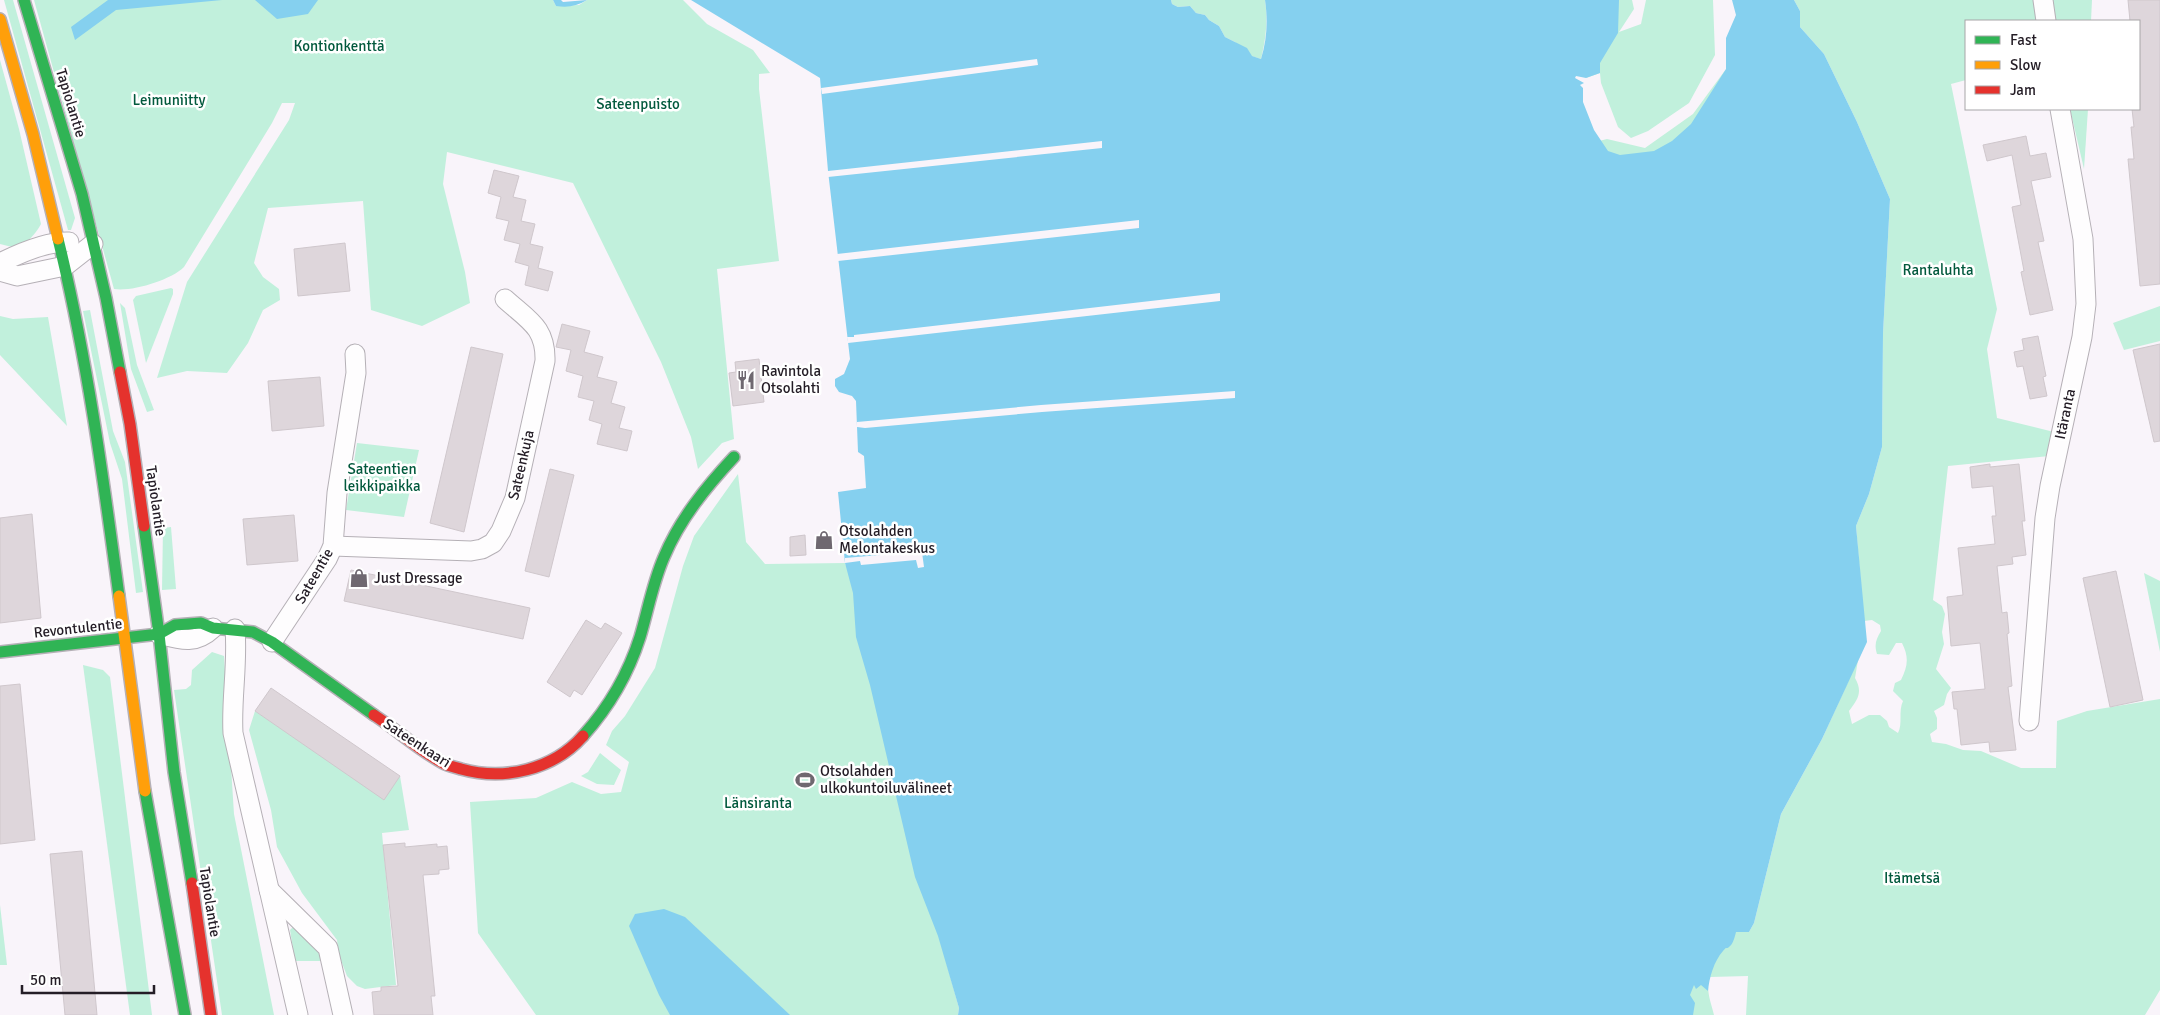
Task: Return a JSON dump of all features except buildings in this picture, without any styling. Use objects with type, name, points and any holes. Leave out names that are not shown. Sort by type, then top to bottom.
[{"type":"main road","name":"Tapiolantie","points":[[24,0],[82,194],[106,298],[130,424],[159,634],[174,772],[201,936],[211,1015]]},
{"type":"main road","points":[[0,19],[33,134],[74,304],[99,446],[142,775],[185,1015]]},
{"type":"main road","name":"Sateenkaari","points":[[213,628],[253,632],[272,642],[444,764],[468,773],[492,776],[509,775],[534,769],[569,750],[582,738],[606,707],[630,666],[663,558],[672,539],[701,496],[734,457]]},
{"type":"main road","name":"Revontulentie","points":[[0,652],[159,634]]},
{"type":"street","points":[[2043,0],[2046,20]]},
{"type":"street","name":"Itäranta","points":[[2029,721],[2045,518],[2050,486],[2082,337],[2086,304],[2083,239],[2060,110]]},
{"type":"street","points":[[0,263],[13,256],[58,242],[93,244]]},
{"type":"street","points":[[0,271],[17,276],[65,266],[93,244]]},
{"type":"street","name":"Sateenkuja","points":[[333,546],[471,551],[488,546],[497,537],[515,498],[546,361],[546,349],[541,333],[505,299]]},
{"type":"street","name":"Sateentie","points":[[272,642],[314,579],[333,546],[337,493],[356,373],[355,354]]},
{"type":"street","name":"Sateenkaari","points":[[159,634],[182,640],[196,639],[203,638],[213,628]]},
{"type":"street","points":[[235,629],[236,644],[232,698],[233,734],[298,1015]]},
{"type":"street","points":[[269,890],[328,948],[343,1015]]},
{"type":"green space","points":[[4,0],[13,0],[75,218],[71,230],[68,230]]},
{"type":"green space","name":"Sateenpuisto","points":[[34,0],[553,0],[556,6],[579,5],[587,0],[683,0],[707,24],[753,50],[770,73],[759,74],[759,89],[779,261],[717,269],[734,439],[722,443],[698,469],[691,437],[661,362],[573,183],[447,152],[443,184],[465,272],[470,303],[422,326],[371,310],[363,201],[268,208],[254,263],[263,277],[279,289],[280,300],[263,310],[248,343],[227,373],[187,371],[157,378],[187,282],[289,120],[295,103],[282,103],[272,123],[184,267],[178,272],[151,284],[131,289],[114,289]]},
{"type":"green space","points":[[1171,0],[1265,0],[1266,30],[1261,59],[1251,56],[1235,42],[1225,37],[1219,26],[1205,15],[1196,13],[1190,6],[1178,7],[1172,4]]},
{"type":"green space","points":[[1613,0],[1632,0],[1634,9],[1619,32],[1641,24],[1646,0],[1713,0],[1715,55],[1689,103],[1648,131],[1631,138],[1618,127],[1601,83],[1600,73],[1586,78],[1592,71]]},
{"type":"green space","name":"Itämetsä","points":[[1794,0],[2035,0],[2036,20],[1965,20],[1965,80],[1951,84],[1997,309],[1987,349],[1997,418],[2054,432],[2049,456],[1948,466],[1933,600],[1942,606],[1945,614],[1942,632],[1944,644],[1936,669],[1951,688],[1944,705],[1934,711],[1937,718],[1937,729],[1930,734],[1932,742],[1946,744],[1963,750],[1981,751],[2021,768],[2056,768],[2057,721],[2087,711],[2160,699],[2160,990],[2145,1015],[1746,1015],[1748,976],[1710,977],[1708,991],[1714,1015],[1630,1015],[1715,928],[1749,932],[1754,923],[1781,814],[1822,739],[1858,660],[1855,678],[1859,691],[1855,703],[1849,711],[1852,724],[1869,715],[1880,715],[1887,721],[1889,727],[1898,733],[1900,725],[1903,701],[1893,691],[1895,683],[1901,680],[1905,670],[1906,653],[1902,643],[1896,643],[1889,655],[1877,654],[1876,645],[1881,631],[1880,625],[1872,620],[1864,621],[1856,526],[1869,494],[1882,447],[1883,334],[1890,199],[1857,122],[1824,54],[1800,27],[1800,11]]},
{"type":"green space","points":[[2053,0],[2092,0],[2091,20],[2056,20]]},
{"type":"green space","points":[[0,60],[19,129],[41,224],[31,238],[16,248],[0,244]]},
{"type":"green space","points":[[1726,69],[1698,128],[1629,167],[1595,142],[1607,139],[1645,148],[1693,114]]},
{"type":"green space","points":[[2070,110],[2088,110],[2084,169]]},
{"type":"green space","points":[[173,289],[173,294],[146,363],[133,300],[136,296]]},
{"type":"green space","points":[[120,303],[125,308],[137,365],[154,410],[147,412],[131,369]]},
{"type":"green space","points":[[2160,306],[2160,341],[2124,350],[2113,323]]},
{"type":"green space","points":[[90,310],[113,431],[125,462],[143,592],[136,593],[122,479],[110,443],[83,311]]},
{"type":"green space","points":[[0,316],[13,319],[48,317],[67,426],[0,355]]},
{"type":"green space","name":"Sateentien leikkipaikka","points":[[357,443],[419,450],[404,517],[346,510]]},
{"type":"green space","name":"Länsiranta","points":[[738,474],[746,542],[765,564],[845,563],[846,566],[867,572],[947,965],[959,1008],[958,1015],[536,1015],[478,933],[470,802],[536,798],[572,782],[601,794],[621,792],[629,762],[606,745],[612,731],[625,716],[655,668],[683,566],[694,536]]},
{"type":"green space","points":[[171,527],[176,589],[162,590],[163,528]]},
{"type":"green space","points":[[2144,573],[2160,581],[2160,652]]},
{"type":"green space","points":[[212,652],[224,656],[234,814],[274,1015],[222,1015],[174,690],[186,689],[191,685],[192,670]]},
{"type":"green space","points":[[83,665],[103,670],[110,677],[152,1015],[130,1015]]},
{"type":"green space","points":[[255,711],[384,799],[400,776],[409,830],[382,833],[396,985],[365,989],[357,986],[347,976],[339,955],[337,940],[302,893],[277,847],[271,810],[249,730]]},
{"type":"green space","points":[[600,753],[621,770],[614,785],[597,784],[581,776],[588,772]]},
{"type":"green space","points":[[0,905],[7,965],[0,965]]},
{"type":"green space","points":[[295,925],[317,943],[322,961],[295,961],[290,930]]},
{"type":"water","points":[[108,0],[222,0],[116,10],[75,40],[71,27]]},
{"type":"water","points":[[255,0],[318,0],[308,14],[277,19]]},
{"type":"water","points":[[553,0],[561,0],[563,2],[587,0],[576,5],[564,7],[556,6]]},
{"type":"water","points":[[691,0],[1171,0],[1172,4],[1178,7],[1190,6],[1196,13],[1205,15],[1219,26],[1225,37],[1247,48],[1252,56],[1261,59],[1265,45],[1265,0],[1619,0],[1618,33],[1600,63],[1600,73],[1586,78],[1576,76],[1575,78],[1584,83],[1580,85],[1583,88],[1583,102],[1594,130],[1608,151],[1620,155],[1654,151],[1672,141],[1691,124],[1726,69],[1726,38],[1736,15],[1732,0],[1794,0],[1800,11],[1800,27],[1824,54],[1857,122],[1890,199],[1883,334],[1882,447],[1869,494],[1856,526],[1867,642],[1822,739],[1781,814],[1754,923],[1749,932],[1736,932],[1731,945],[1720,955],[1712,970],[1708,991],[1701,985],[1696,989],[1694,985],[1690,995],[1695,1003],[1693,1015],[958,1015],[959,1008],[938,936],[915,877],[870,685],[856,637],[853,593],[845,563],[838,492],[866,488],[864,456],[858,452],[856,401],[852,396],[839,392],[835,386],[835,379],[844,374],[850,359],[828,171],[820,78]]},
{"type":"water","points":[[664,909],[685,917],[790,1015],[670,1015],[659,995],[629,926],[635,914]]},
{"type":"pier","points":[[1037,59],[1038,65],[822,94],[821,88]]},
{"type":"pier","points":[[1102,141],[1102,148],[828,177],[828,171]]},
{"type":"pier","points":[[1139,220],[1139,228],[838,261],[837,254]]},
{"type":"pier","points":[[1220,293],[1220,301],[848,343],[847,337],[854,337],[854,335]]},
{"type":"pier","points":[[1235,391],[1235,398],[1042,412],[865,428],[857,427],[857,422],[1041,405]]},
{"type":"pier","points":[[921,545],[924,567],[918,568],[916,560],[861,565],[860,561],[845,563],[845,558],[915,552],[915,547]]},
{"type":"traffic: fast","points":[[24,0],[82,194],[106,298],[120,372]]},
{"type":"traffic: fast","points":[[58,239],[86,372],[119,596]]},
{"type":"traffic: fast","points":[[583,736],[617,690],[630,664],[640,637],[657,576],[670,543],[694,504],[734,457]]},
{"type":"traffic: fast","points":[[144,526],[159,634],[174,772],[192,883]]},
{"type":"traffic: fast","points":[[0,652],[159,634],[175,625],[201,623],[213,628],[253,632],[272,642],[374,715]]},
{"type":"traffic: fast","points":[[145,791],[185,1015]]},
{"type":"traffic: slow","points":[[0,19],[33,134],[58,239]]},
{"type":"traffic: slow","points":[[119,596],[145,791]]},
{"type":"traffic: jam","points":[[120,372],[130,424],[144,526]]},
{"type":"traffic: jam","points":[[374,715],[425,752],[449,766],[494,774],[511,773],[543,765],[571,748],[583,736]]},
{"type":"traffic: jam","points":[[192,883],[211,1015]]},
{"type":"place","name":"Ravintola Otsolahti","points":[[746,380]]},
{"type":"place","name":"Otsolahden Melontakeskus","points":[[824,540]]},
{"type":"place","name":"Just Dressage","points":[[359,578]]},
{"type":"place","name":"Otsolahden ulkokuntoiluvälineet","points":[[805,780]]},
{"type":"park label","name":"Kontionkenttä","points":[[339,46]]},
{"type":"park label","name":"Leimuniitty","points":[[169,100]]},
{"type":"park label","name":"Rantaluhta","points":[[1938,270]]}]
